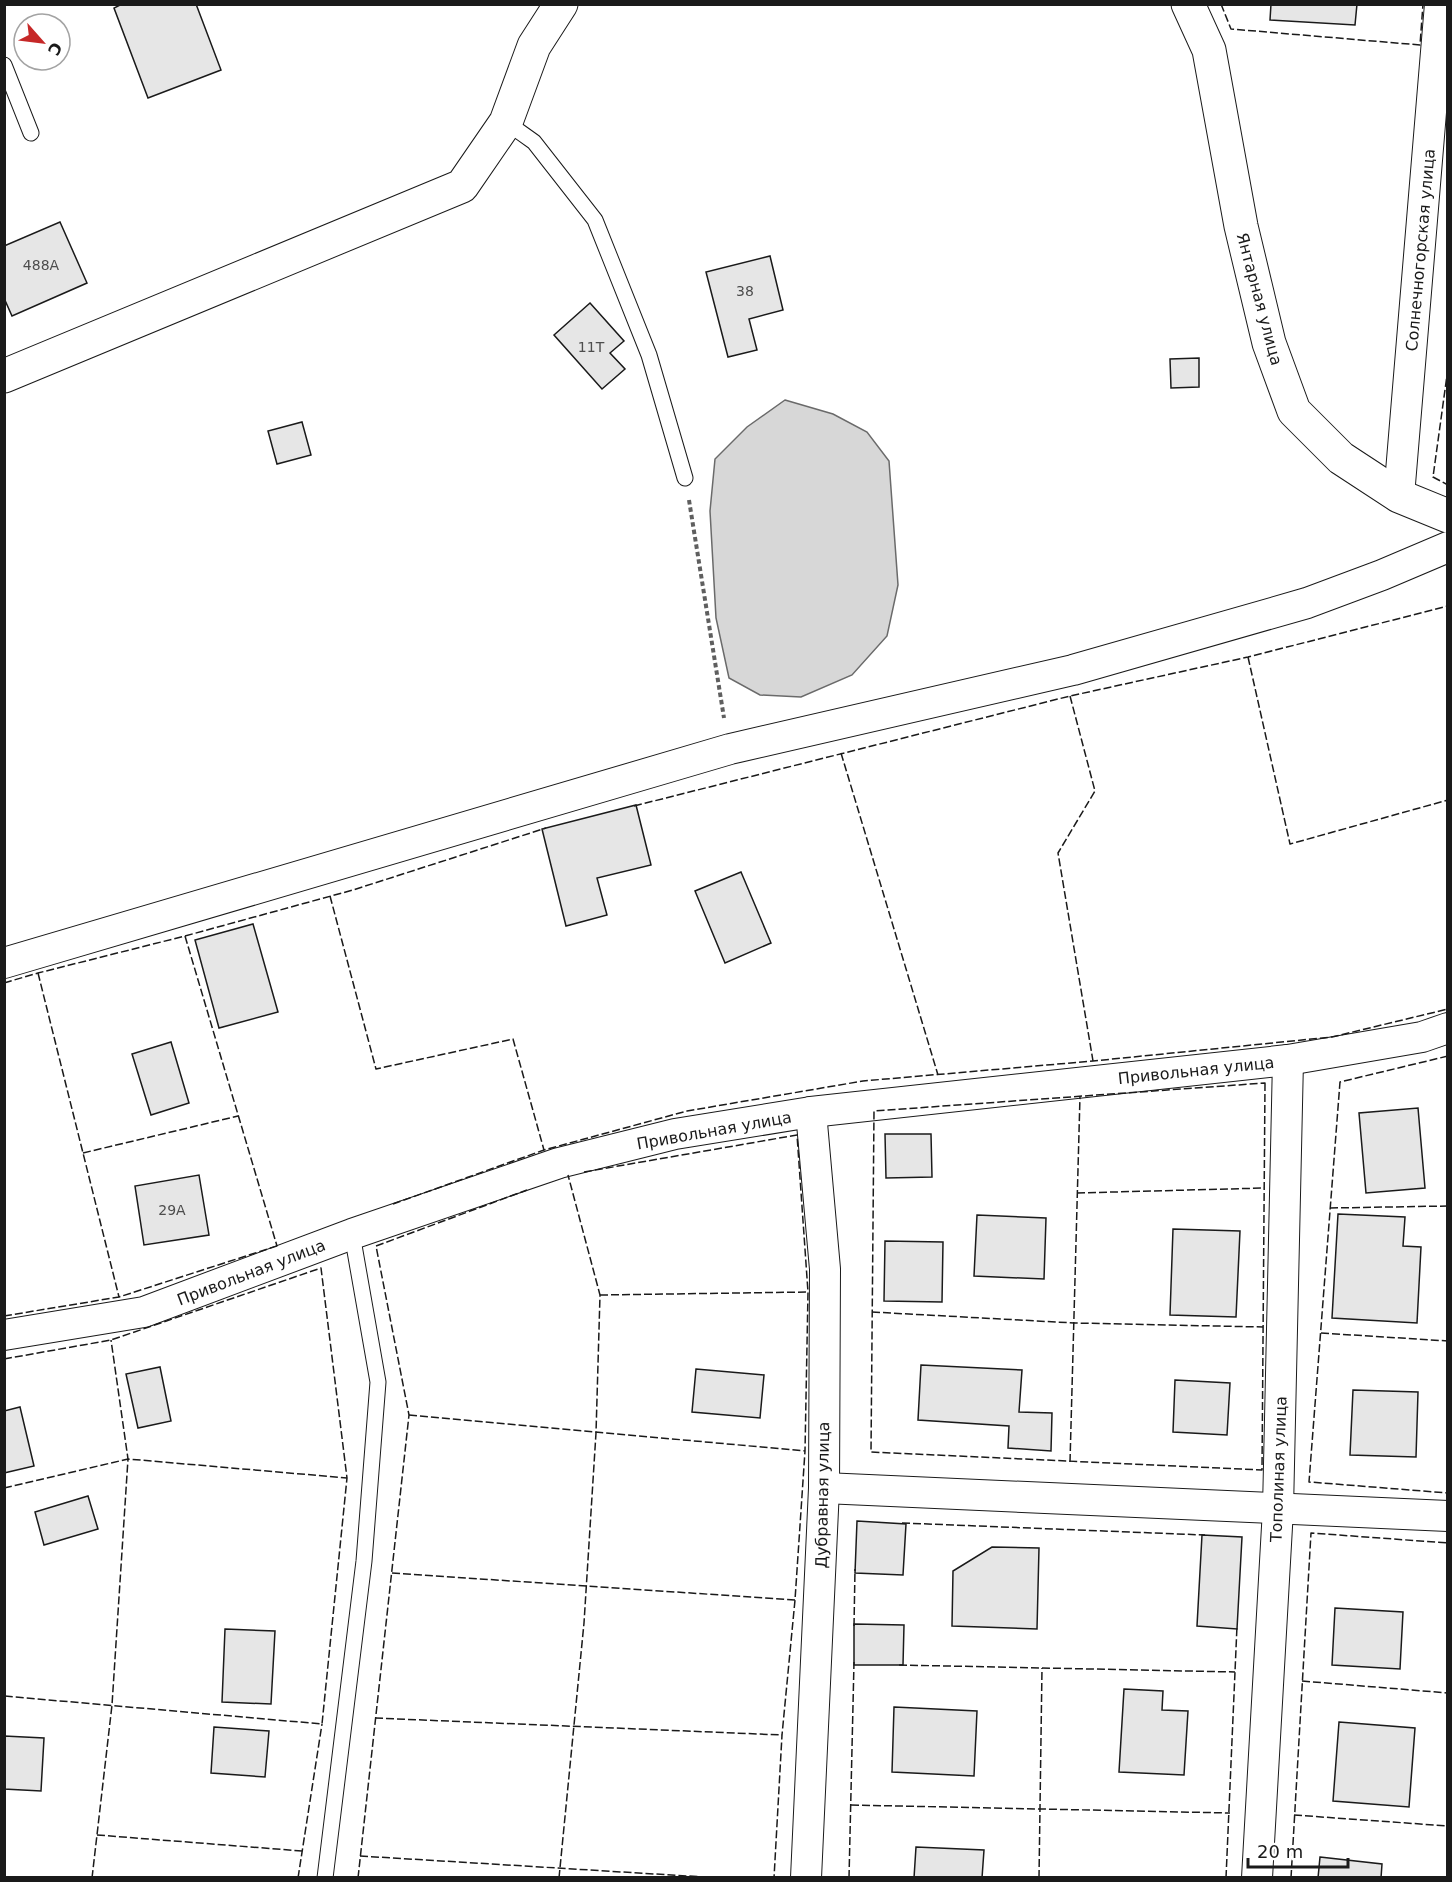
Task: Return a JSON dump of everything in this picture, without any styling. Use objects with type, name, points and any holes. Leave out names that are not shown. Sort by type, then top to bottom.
[{"type":"street","points":[[4,376],[462,186],[506,123],[534,46],[561,4]]},
{"type":"street","name":"Янтарная улица","points":[[1188,4],[1209,50],[1241,226],[1269,343],[1294,411],[1341,458],[1399,496],[1448,516]]},
{"type":"street","name":"Солнечногорская улица","points":[[1399,496],[1440,4]]},
{"type":"street","points":[[4,963],[730,749],[1084,666],[1307,603],[1448,547]]},
{"type":"street","name":"Привольная улица","points":[[4,1335],[144,1312],[352,1234],[560,1163],[675,1134],[812,1112],[1288,1060],[1422,1037],[1448,1028]]},
{"type":"street","name":"Тополиная улица","points":[[1257,1878],[1278,1509],[1288,1060]]},
{"type":"street","name":"Дубравная улица","points":[[806,1878],[824,1488],[825,1269],[812,1112]]},
{"type":"street","points":[[824,1488],[1448,1516]]},
{"type":"lane","points":[[4,65],[31,133]]},
{"type":"lane","points":[[506,123],[534,142],[595,220],[648,355],[685,478]]},
{"type":"lane","points":[[325,1878],[364,1561],[378,1382],[352,1234]]},
{"type":"path","points":[[685,478],[730,749]]},
{"type":"shaded area","points":[[785,400],[833,414],[867,432],[889,461],[898,585],[887,636],[852,675],[801,697],[760,695],[729,678],[716,618],[710,511],[715,459],[747,427]]},
{"type":"building","points":[[122,4],[196,4],[221,70],[148,98],[114,8]]},
{"type":"building","points":[[1271,4],[1357,4],[1355,25],[1270,20]]},
{"type":"building","points":[[60,222],[87,283],[12,316],[4,298],[4,246]]},
{"type":"building","points":[[770,256],[783,310],[749,319],[757,350],[728,357],[706,272]]},
{"type":"building","points":[[590,303],[624,341],[610,353],[625,369],[602,389],[554,335]]},
{"type":"building","points":[[1199,358],[1199,387],[1171,388],[1170,359]]},
{"type":"building","points":[[302,422],[311,455],[277,464],[268,431]]},
{"type":"building","points":[[636,805],[651,865],[597,878],[607,915],[566,926],[542,829]]},
{"type":"building","points":[[741,872],[771,943],[725,963],[695,891]]},
{"type":"building","points":[[253,924],[278,1012],[219,1028],[195,940]]},
{"type":"building","points":[[171,1042],[189,1103],[151,1115],[132,1054]]},
{"type":"building","points":[[1418,1108],[1425,1188],[1366,1193],[1359,1113]]},
{"type":"building","points":[[885,1134],[931,1134],[932,1177],[886,1178]]},
{"type":"building","points":[[199,1175],[209,1235],[144,1245],[135,1186]]},
{"type":"building","points":[[1338,1214],[1405,1217],[1403,1246],[1421,1247],[1417,1323],[1332,1318]]},
{"type":"building","points":[[977,1215],[1046,1218],[1044,1279],[974,1276]]},
{"type":"building","points":[[1173,1229],[1240,1231],[1236,1317],[1170,1315]]},
{"type":"building","points":[[885,1241],[943,1242],[942,1302],[884,1301]]},
{"type":"building","points":[[921,1365],[1022,1370],[1019,1412],[1052,1413],[1051,1451],[1008,1448],[1009,1426],[918,1420]]},
{"type":"building","points":[[160,1367],[171,1421],[138,1428],[126,1374]]},
{"type":"building","points":[[696,1369],[764,1375],[760,1418],[692,1412]]},
{"type":"building","points":[[1175,1380],[1230,1383],[1227,1435],[1173,1432]]},
{"type":"building","points":[[1353,1390],[1418,1392],[1416,1457],[1350,1455]]},
{"type":"building","points":[[20,1407],[34,1466],[4,1473],[4,1411]]},
{"type":"building","points":[[88,1496],[98,1529],[44,1545],[35,1512]]},
{"type":"building","points":[[857,1521],[906,1524],[903,1575],[855,1573]]},
{"type":"building","points":[[1202,1535],[1242,1537],[1237,1629],[1197,1626]]},
{"type":"building","points":[[992,1547],[1039,1548],[1037,1629],[952,1626],[953,1571]]},
{"type":"building","points":[[1335,1608],[1403,1612],[1400,1669],[1332,1665]]},
{"type":"building","points":[[854,1624],[904,1625],[903,1665],[854,1665]]},
{"type":"building","points":[[225,1629],[275,1631],[271,1704],[222,1702]]},
{"type":"building","points":[[1124,1689],[1163,1691],[1162,1710],[1188,1711],[1184,1775],[1119,1772]]},
{"type":"building","points":[[894,1707],[977,1711],[974,1776],[892,1772]]},
{"type":"building","points":[[1339,1722],[1415,1728],[1409,1807],[1333,1801]]},
{"type":"building","points":[[214,1727],[269,1731],[265,1777],[211,1773]]},
{"type":"building","points":[[4,1736],[44,1738],[41,1791],[4,1789]]},
{"type":"building","points":[[916,1847],[984,1850],[982,1878],[914,1878]]},
{"type":"building","points":[[1320,1857],[1382,1864],[1381,1878],[1318,1878]]},
{"type":"fence","points":[[1221,4],[1231,29],[1420,45],[1423,4]]},
{"type":"fence","points":[[1448,368],[1433,477],[1448,485]]},
{"type":"fence","points":[[634,806],[1070,696],[1248,657],[1448,606]]},
{"type":"fence","points":[[1248,657],[1290,844],[1448,800]]},
{"type":"fence","points":[[1070,696],[1095,791],[1058,853],[1093,1061]]},
{"type":"fence","points":[[841,753],[938,1075]]},
{"type":"fence","points":[[4,983],[353,890],[546,828]]},
{"type":"fence","points":[[330,896],[376,1069],[513,1039],[544,1150]]},
{"type":"fence","points":[[185,936],[277,1246]]},
{"type":"fence","points":[[38,973],[119,1297]]},
{"type":"fence","points":[[393,1204],[544,1150],[687,1111],[863,1081],[1332,1037],[1448,1009]]},
{"type":"fence","points":[[1448,1056],[1340,1082],[1309,1482],[1448,1493]]},
{"type":"fence","points":[[1265,1083],[1262,1470],[871,1452],[874,1111],[1265,1083]]},
{"type":"fence","points":[[1070,1462],[1080,1096]]},
{"type":"fence","points":[[83,1153],[238,1116]]},
{"type":"fence","points":[[584,1172],[797,1135],[808,1292],[805,1451],[795,1600],[782,1735],[774,1878]]},
{"type":"fence","points":[[559,1878],[584,1623],[596,1433],[600,1295],[568,1175]]},
{"type":"fence","points":[[1077,1193],[1264,1188]]},
{"type":"fence","points":[[358,1878],[409,1415],[376,1246],[527,1190]]},
{"type":"fence","points":[[1330,1208],[1448,1206]]},
{"type":"fence","points":[[4,1316],[119,1297],[280,1245]]},
{"type":"fence","points":[[4,1359],[111,1340],[321,1268],[347,1478],[322,1724],[4,1696]]},
{"type":"fence","points":[[600,1295],[808,1292]]},
{"type":"fence","points":[[872,1312],[1074,1323],[1263,1327]]},
{"type":"fence","points":[[1321,1333],[1448,1341]]},
{"type":"fence","points":[[92,1878],[112,1705],[128,1459],[111,1340]]},
{"type":"fence","points":[[409,1415],[805,1451]]},
{"type":"fence","points":[[4,1488],[128,1459],[347,1478]]},
{"type":"fence","points":[[902,1523],[1205,1535]]},
{"type":"fence","points":[[1291,1878],[1311,1533],[1448,1543]]},
{"type":"fence","points":[[854,1626],[855,1569]]},
{"type":"fence","points":[[392,1573],[795,1600]]},
{"type":"fence","points":[[1226,1878],[1237,1626]]},
{"type":"fence","points":[[849,1878],[854,1662]]},
{"type":"fence","points":[[899,1665],[1235,1672]]},
{"type":"fence","points":[[1039,1878],[1042,1668]]},
{"type":"fence","points":[[1302,1681],[1448,1693]]},
{"type":"fence","points":[[375,1718],[782,1735]]},
{"type":"fence","points":[[298,1878],[322,1724]]},
{"type":"fence","points":[[851,1805],[1230,1813]]},
{"type":"fence","points":[[1294,1815],[1448,1826]]},
{"type":"fence","points":[[97,1835],[302,1851]]},
{"type":"fence","points":[[360,1856],[721,1878]]}]
